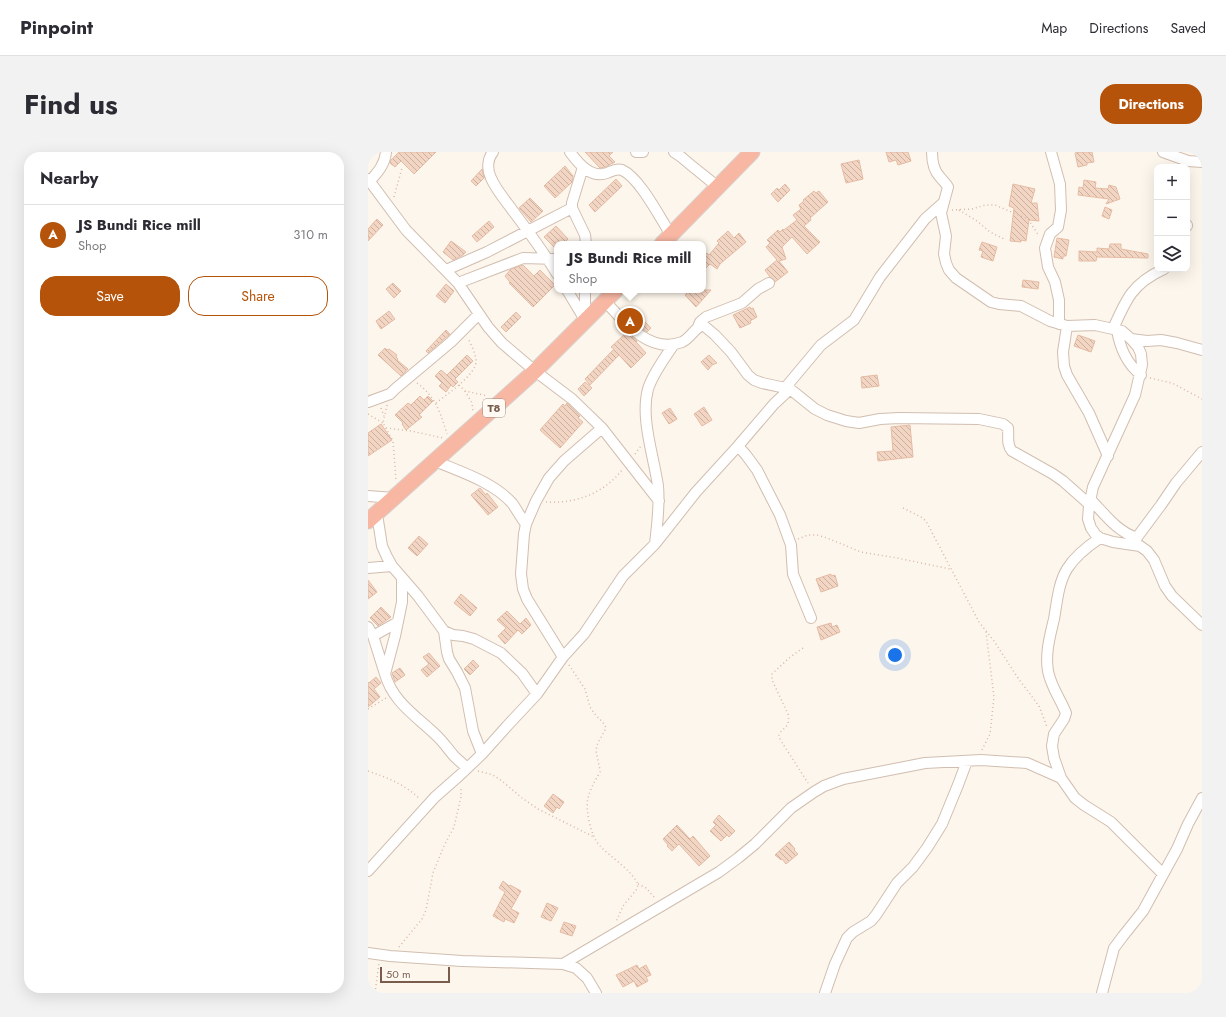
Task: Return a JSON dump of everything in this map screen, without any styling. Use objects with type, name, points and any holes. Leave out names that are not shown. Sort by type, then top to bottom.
[{"type":"highway","points":[[667,240],[752,152]]},
{"type":"highway","name":"T8","points":[[372,517],[535,370],[613,293]]},
{"type":"street","points":[[386,152],[386,158],[382,166],[369,180],[406,230],[458,283],[488,327],[502,343],[572,399],[602,428],[659,501]]},
{"type":"street","points":[[493,152],[490,155],[488,163],[491,178],[528,231],[552,259]]},
{"type":"street","points":[[570,152],[588,171],[604,174],[619,169],[630,175],[638,183],[647,197],[667,240]]},
{"type":"street","points":[[636,152],[643,152]]},
{"type":"street","points":[[674,152],[718,187]]},
{"type":"street","points":[[932,152],[934,168],[939,177],[948,187],[941,213],[946,236],[944,254],[949,270],[956,278],[991,302],[1021,306],[1050,321],[1063,325],[1095,325],[1122,332],[1138,347],[1141,354],[1142,365],[1136,396],[1093,487],[1088,519],[1091,528],[1100,538],[1113,542],[1134,541]]},
{"type":"street","points":[[1051,152],[1060,184],[1061,210],[1058,227],[1050,234],[1045,248],[1060,300],[1063,325],[1064,366],[1067,375],[1089,414],[1108,456]]},
{"type":"street","points":[[1163,152],[1180,163],[1188,161],[1202,162]]},
{"type":"street","points":[[583,167],[572,203],[572,208],[585,235],[586,241]]},
{"type":"street","points":[[368,871],[435,796],[464,772],[482,754],[537,694],[563,657],[584,634],[623,576],[655,544],[696,492],[788,389],[821,345],[854,320],[883,273],[925,219],[942,206]]},
{"type":"street","points":[[446,270],[469,261],[572,208]]},
{"type":"street","points":[[458,283],[523,258],[552,259]]},
{"type":"street","points":[[1141,375],[1125,357],[1115,330],[1125,302],[1142,282],[1158,272]]},
{"type":"street","points":[[605,301],[624,322],[648,341],[664,345],[674,344],[684,341],[706,317],[742,303],[769,283]]},
{"type":"street","points":[[569,293],[586,320]]},
{"type":"street","points":[[585,293],[586,320]]},
{"type":"street","points":[[368,402],[390,394],[465,329],[480,314]]},
{"type":"street","points":[[698,327],[703,325],[711,331],[754,380],[788,389],[815,409],[827,415],[846,421],[859,423],[880,419],[899,418],[979,419],[1003,424],[1008,428],[1009,447],[1012,451],[1063,481],[1147,551],[1154,560],[1165,586],[1172,596],[1202,625]]},
{"type":"street","points":[[1131,339],[1147,341],[1161,340],[1202,350]]},
{"type":"street","points":[[655,544],[659,501],[646,415],[648,391],[652,380],[674,344]]},
{"type":"street","points":[[563,657],[527,599],[523,588],[521,561],[526,524],[536,501],[549,478],[564,461],[602,428]]},
{"type":"street","points":[[738,446],[757,470],[780,515],[791,545],[794,574],[811,618]]},
{"type":"street","points":[[1134,541],[1176,483],[1202,452]]},
{"type":"street","points":[[435,461],[482,482],[498,491],[512,503],[526,524]]},
{"type":"street","points":[[368,496],[396,495]]},
{"type":"street","points":[[372,517],[382,546],[392,566],[418,596],[444,632],[447,652],[465,688],[473,731],[482,754]]},
{"type":"street","points":[[1100,538],[1077,556],[1067,568],[1062,581],[1048,646],[1048,670],[1053,689],[1066,713],[1064,719],[1054,734],[1052,746],[1054,758],[1062,778],[1075,798],[1111,822],[1163,874]]},
{"type":"street","points":[[368,568],[392,566]]},
{"type":"street","points":[[385,674],[402,602],[402,579]]},
{"type":"street","points":[[398,622],[370,632],[388,683],[394,694],[410,713],[444,742],[464,772]]},
{"type":"street","points":[[444,632],[474,639],[501,653],[522,673],[537,694]]},
{"type":"street","points":[[563,964],[719,872],[755,844],[791,808],[814,792],[834,782],[925,763],[971,760],[1027,763],[1062,778]]},
{"type":"street","points":[[825,993],[835,964],[847,938],[868,924],[876,915],[897,883],[913,867],[927,848],[942,824],[958,785],[971,760]]},
{"type":"street","points":[[1102,993],[1114,948],[1143,911],[1177,849],[1202,798]]},
{"type":"street","points":[[368,953],[385,956],[462,961],[563,964],[576,968],[587,978],[596,993]]},
{"type":"path","points":[[390,208],[402,168]]},
{"type":"path","points":[[942,206],[959,210],[972,209],[989,204],[999,207],[1028,219],[1039,236],[1046,243]]},
{"type":"path","points":[[959,210],[977,221],[990,232],[1004,239]]},
{"type":"path","points":[[436,403],[459,385],[471,373],[476,363],[475,355],[465,329]]},
{"type":"path","points":[[1141,375],[1172,383],[1202,399]]},
{"type":"path","points":[[385,428],[410,431],[449,440],[436,403],[428,392],[409,377]]},
{"type":"path","points":[[459,385],[465,391],[472,403],[473,427]]},
{"type":"path","points":[[465,391],[503,399]]},
{"type":"path","points":[[390,394],[383,423],[393,441],[396,495]]},
{"type":"path","points":[[368,414],[383,423]]},
{"type":"path","points":[[536,501],[565,502],[589,496],[603,488],[617,477],[648,435]]},
{"type":"path","points":[[903,508],[926,521],[979,622],[1039,706],[1053,739]]},
{"type":"path","points":[[790,541],[808,535],[817,536],[827,538],[861,552],[950,569]]},
{"type":"path","points":[[971,760],[984,748],[990,734],[993,714],[994,697],[986,632]]},
{"type":"path","points":[[803,648],[782,664],[772,674],[772,680],[789,719],[786,727],[779,735],[780,738],[814,792]]},
{"type":"path","points":[[563,657],[585,690],[590,707],[602,720],[606,728],[597,745],[596,751],[600,772],[589,792],[587,800],[588,817],[594,836],[599,846],[635,878],[638,884],[648,890],[661,905]]},
{"type":"path","points":[[368,709],[394,694]]},
{"type":"path","points":[[368,771],[398,783],[410,790],[427,805]]},
{"type":"path","points":[[375,993],[385,956],[404,942],[422,918],[426,910],[433,873],[444,846],[454,828],[461,797],[464,772],[492,775],[538,809],[594,836]]},
{"type":"path","points":[[615,934],[618,915],[628,899],[637,890],[638,884]]},
{"type":"building","points":[[399,152],[436,152],[414,174],[401,161],[395,167],[390,163]]},
{"type":"building","points":[[585,152],[613,152],[609,156],[615,162],[600,168]]},
{"type":"building","points":[[886,152],[908,152],[911,161],[898,165],[896,160],[889,162]]},
{"type":"building","points":[[1092,152],[1094,162],[1078,167],[1075,153]]},
{"type":"building","points":[[859,160],[863,179],[846,183],[841,164]]},
{"type":"building","points":[[565,166],[573,176],[572,182],[555,198],[544,186]]},
{"type":"building","points":[[482,169],[484,178],[476,186],[471,181]]},
{"type":"building","points":[[616,179],[622,186],[595,212],[589,205]]},
{"type":"building","points":[[1084,180],[1096,182],[1095,188],[1108,189],[1109,185],[1116,187],[1120,199],[1106,204],[1109,199],[1078,195],[1079,187],[1083,188]]},
{"type":"building","points":[[785,184],[790,190],[778,202],[771,194],[777,188],[779,190]]},
{"type":"building","points":[[1013,184],[1035,189],[1031,203],[1037,203],[1039,221],[1029,220],[1026,241],[1021,240],[1021,242],[1010,241],[1014,208],[1009,206]]},
{"type":"building","points":[[814,191],[816,193],[819,191],[828,202],[810,218],[811,220],[804,226],[820,242],[807,254],[792,237],[782,247],[786,259],[779,261],[788,272],[775,282],[765,270],[777,260],[766,247],[770,243],[767,240],[778,230],[780,232],[783,229],[784,230],[797,220],[793,215],[801,209],[799,205],[804,201],[803,200]]},
{"type":"building","points":[[530,198],[543,211],[531,222],[519,208]]},
{"type":"building","points":[[1105,207],[1112,210],[1109,219],[1102,216]]},
{"type":"building","points":[[377,219],[383,225],[368,241],[368,229]]},
{"type":"building","points":[[489,221],[494,227],[477,242],[472,236]]},
{"type":"building","points":[[556,226],[568,239],[566,241],[554,241],[554,247],[544,237]]},
{"type":"building","points":[[728,231],[734,238],[739,233],[746,242],[720,264],[717,269],[710,264],[706,268],[706,254],[707,253],[709,255],[719,243],[717,241]]},
{"type":"building","points":[[1057,238],[1069,240],[1066,256],[1063,256],[1063,259],[1054,257]]},
{"type":"building","points":[[451,241],[466,252],[453,260],[443,252]]},
{"type":"building","points":[[982,242],[997,247],[993,261],[981,257],[983,251],[979,250]]},
{"type":"building","points":[[1110,244],[1121,244],[1121,249],[1148,254],[1148,258],[1097,257],[1096,261],[1079,261],[1079,251],[1097,252],[1097,248],[1109,249]]},
{"type":"building","points":[[523,265],[534,276],[540,270],[554,284],[554,286],[533,307],[509,283],[510,282],[505,276],[511,269]]},
{"type":"building","points":[[1023,280],[1039,282],[1038,289],[1022,287]]},
{"type":"building","points":[[393,283],[401,291],[394,298],[386,289]]},
{"type":"building","points":[[446,284],[454,291],[445,303],[436,296]]},
{"type":"building","points":[[706,290],[711,290],[696,307],[685,295],[687,294],[686,293],[706,293]]},
{"type":"building","points":[[750,307],[751,309],[753,308],[757,317],[750,321],[751,323],[740,328],[733,315]]},
{"type":"building","points":[[389,311],[395,319],[381,329],[376,321]]},
{"type":"building","points":[[516,312],[521,317],[506,332],[501,327]]},
{"type":"building","points":[[643,320],[651,328],[647,332],[638,325]]},
{"type":"building","points":[[446,330],[450,334],[428,353],[426,351]]},
{"type":"building","points":[[626,333],[637,341],[636,342],[646,353],[631,368],[619,355],[590,385],[585,379],[614,349],[611,347]]},
{"type":"building","points":[[1078,335],[1095,341],[1091,352],[1074,346]]},
{"type":"building","points":[[385,348],[397,355],[397,360],[408,369],[401,376],[378,355]]},
{"type":"building","points":[[467,355],[473,361],[455,379],[458,382],[453,387],[451,385],[446,392],[439,386],[442,383],[435,376],[441,370],[447,375]]},
{"type":"building","points":[[709,355],[717,363],[712,365],[708,370],[701,362]]},
{"type":"building","points":[[877,375],[879,386],[862,388],[861,377]]},
{"type":"building","points":[[585,382],[592,388],[584,396],[578,389]]},
{"type":"building","points":[[420,396],[424,400],[428,396],[433,401],[419,415],[422,417],[406,430],[402,424],[403,423],[395,415],[408,403],[411,405]]},
{"type":"building","points":[[567,403],[580,416],[578,418],[583,422],[560,448],[540,430],[563,404],[565,406]]},
{"type":"building","points":[[704,407],[712,420],[702,426],[694,414]]},
{"type":"building","points":[[670,408],[677,419],[669,424],[662,413]]},
{"type":"building","points":[[381,424],[392,440],[368,456],[368,433]]},
{"type":"building","points":[[910,425],[913,457],[878,461],[877,452],[893,451],[891,427]]},
{"type":"building","points":[[480,488],[486,495],[487,493],[498,507],[488,515],[471,495]]},
{"type":"building","points":[[419,536],[428,544],[417,556],[408,548]]},
{"type":"building","points":[[831,574],[831,576],[835,575],[838,586],[821,592],[816,579]]},
{"type":"building","points":[[368,580],[377,592],[368,599]]},
{"type":"building","points":[[461,594],[477,608],[470,616],[454,603]]},
{"type":"building","points":[[381,607],[391,617],[378,626],[370,618]]},
{"type":"building","points":[[507,611],[520,624],[526,618],[531,625],[522,634],[518,630],[505,644],[498,636],[506,628],[497,620]]},
{"type":"building","points":[[831,623],[832,627],[837,625],[840,632],[821,640],[817,627]]},
{"type":"building","points":[[429,653],[440,666],[427,677],[421,670],[429,664],[423,657]]},
{"type":"building","points":[[473,660],[479,666],[470,675],[464,669]]},
{"type":"building","points":[[400,668],[405,675],[395,682],[392,673]]},
{"type":"building","points":[[376,677],[381,683],[374,689],[380,697],[368,707],[368,682],[369,683]]},
{"type":"building","points":[[553,794],[564,802],[559,809],[557,807],[553,813],[544,806]]},
{"type":"building","points":[[719,815],[735,831],[729,837],[727,835],[721,841],[710,831],[716,825],[713,822]]},
{"type":"building","points":[[677,825],[690,839],[693,836],[710,856],[699,866],[679,844],[672,851],[663,839]]},
{"type":"building","points":[[789,842],[798,854],[786,864],[782,859],[781,860],[775,855]]},
{"type":"building","points":[[503,881],[509,886],[510,885],[521,891],[511,909],[519,913],[514,923],[505,919],[504,922],[493,916],[505,892],[499,888]]},
{"type":"building","points":[[547,903],[558,908],[551,921],[541,917]]},
{"type":"building","points":[[564,922],[576,926],[572,936],[560,932]]},
{"type":"building","points":[[637,965],[639,969],[646,965],[651,975],[646,977],[648,981],[637,987],[634,981],[623,987],[616,975]]},
{"type":"place","name":"JS Bundi Rice mill","points":[[630,321]]}]
